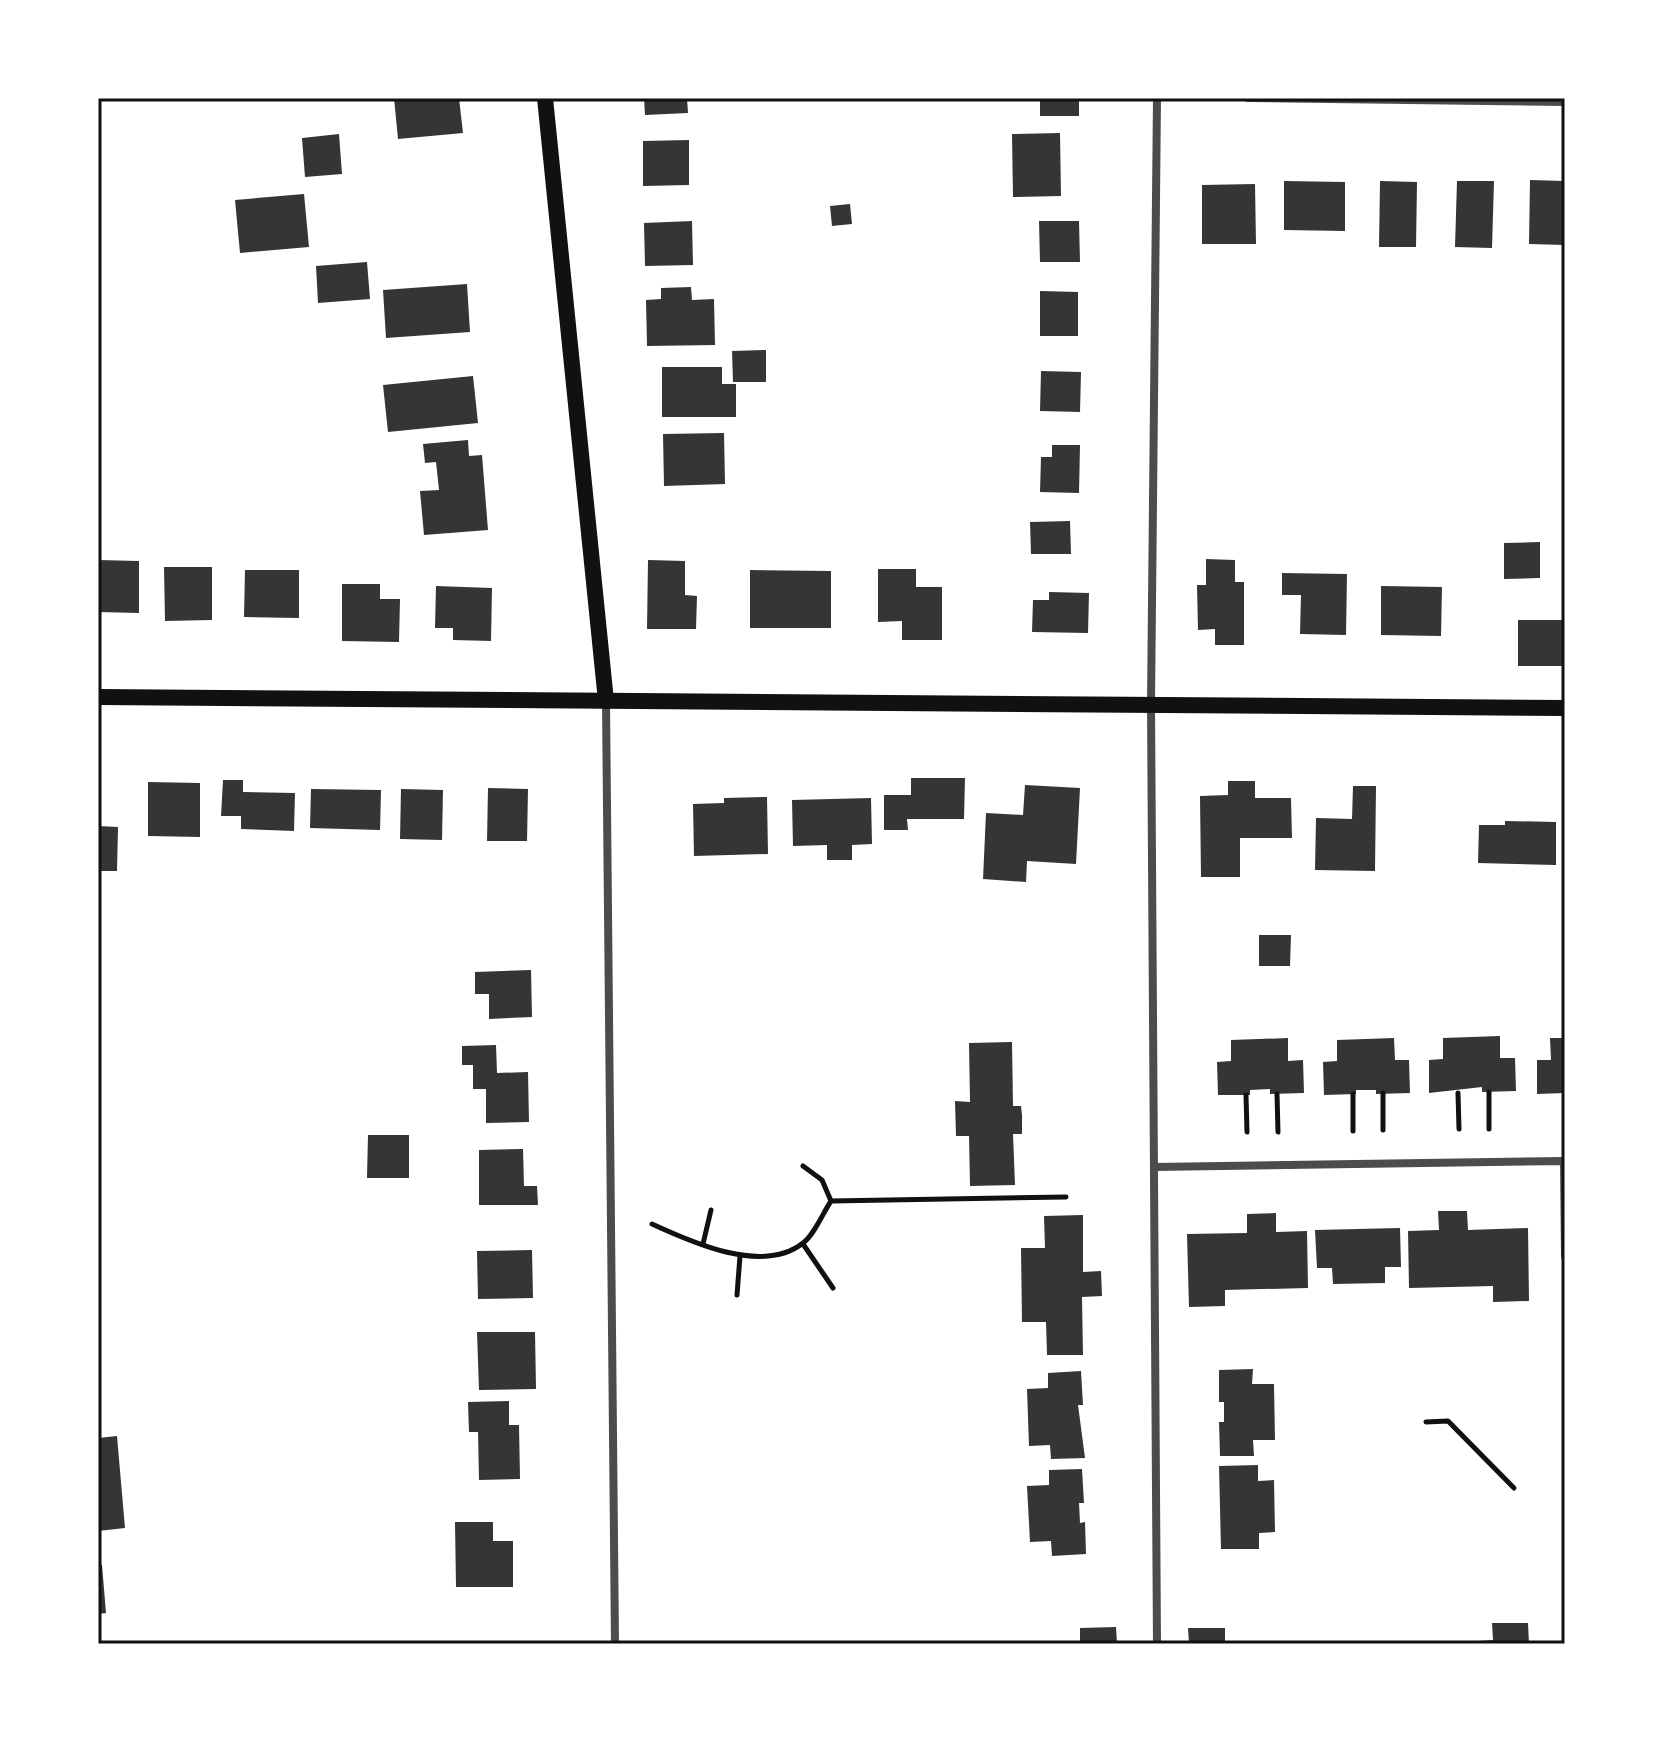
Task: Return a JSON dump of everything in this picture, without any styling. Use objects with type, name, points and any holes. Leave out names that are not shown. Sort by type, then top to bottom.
[{"type":"main road","points":[[545,98],[606,701]]},
{"type":"main road","points":[[98,697],[1565,708]]},
{"type":"street","points":[[1157,98],[1151,704],[1157,1644]]},
{"type":"street","points":[[1248,98],[1565,102]]},
{"type":"street","points":[[606,701],[615,1644]]},
{"type":"street","points":[[1155,1167],[1564,1161],[1565,1256]]},
{"type":"path","points":[[1489,1092],[1489,1129]]},
{"type":"path","points":[[1383,1093],[1383,1130]]},
{"type":"path","points":[[1458,1093],[1459,1129]]},
{"type":"path","points":[[1277,1094],[1278,1132]]},
{"type":"path","points":[[1353,1094],[1353,1131]]},
{"type":"path","points":[[1246,1095],[1247,1132]]},
{"type":"path","points":[[803,1166],[822,1180],[831,1201]]},
{"type":"path","points":[[831,1201],[1066,1197]]},
{"type":"path","points":[[652,1224],[740,1256],[767,1257],[803,1244],[831,1201]]},
{"type":"path","points":[[703,1244],[711,1210]]},
{"type":"path","points":[[803,1244],[833,1288]]},
{"type":"path","points":[[737,1295],[740,1256]]},
{"type":"path","points":[[1426,1422],[1448,1421],[1514,1488]]},
{"type":"building","points":[[394,98],[459,98],[463,133],[398,139]]},
{"type":"building","points":[[644,98],[687,98],[688,113],[645,115]]},
{"type":"building","points":[[1040,98],[1079,98],[1079,116],[1040,116]]},
{"type":"building","points":[[1060,133],[1061,196],[1013,197],[1012,134]]},
{"type":"building","points":[[339,134],[342,174],[305,177],[302,138]]},
{"type":"building","points":[[689,140],[689,185],[643,186],[643,141]]},
{"type":"building","points":[[1530,180],[1565,181],[1565,245],[1529,244]]},
{"type":"building","points":[[1284,181],[1345,182],[1345,231],[1284,230]]},
{"type":"building","points":[[1380,181],[1417,182],[1416,247],[1379,247]]},
{"type":"building","points":[[1457,181],[1494,181],[1492,248],[1455,247]]},
{"type":"building","points":[[1255,184],[1256,244],[1202,244],[1202,185]]},
{"type":"building","points":[[304,194],[309,247],[240,253],[235,200]]},
{"type":"building","points":[[850,204],[852,224],[832,226],[830,206]]},
{"type":"building","points":[[692,221],[693,265],[645,266],[644,223]]},
{"type":"building","points":[[1039,221],[1079,221],[1080,262],[1040,262]]},
{"type":"building","points":[[367,262],[370,299],[318,303],[316,266]]},
{"type":"building","points":[[467,284],[470,332],[386,338],[383,290]]},
{"type":"building","points":[[691,287],[692,300],[714,299],[715,345],[647,346],[646,300],[661,299],[661,288]]},
{"type":"building","points":[[1040,291],[1078,292],[1078,336],[1040,336]]},
{"type":"building","points":[[766,350],[766,382],[733,382],[732,351]]},
{"type":"building","points":[[662,367],[722,367],[722,384],[736,384],[736,417],[662,417]]},
{"type":"building","points":[[1041,371],[1081,372],[1080,412],[1040,411]]},
{"type":"building","points":[[473,376],[478,423],[388,432],[383,385]]},
{"type":"building","points":[[724,433],[725,484],[664,486],[663,434]]},
{"type":"building","points":[[468,440],[469,456],[482,455],[488,530],[424,535],[420,491],[439,490],[436,462],[425,463],[423,444]]},
{"type":"building","points":[[1052,445],[1080,445],[1079,493],[1040,492],[1041,457],[1052,457]]},
{"type":"building","points":[[1070,521],[1071,554],[1031,554],[1030,522]]},
{"type":"building","points":[[1540,542],[1540,578],[1504,579],[1504,543]]},
{"type":"building","points":[[1206,559],[1235,560],[1235,582],[1244,582],[1244,645],[1215,645],[1215,629],[1198,630],[1197,585],[1206,585]]},
{"type":"building","points":[[98,560],[139,561],[139,613],[98,612]]},
{"type":"building","points":[[648,560],[685,561],[685,595],[697,596],[696,629],[647,629]]},
{"type":"building","points":[[164,567],[212,567],[212,620],[165,621]]},
{"type":"building","points":[[878,569],[916,569],[916,587],[942,587],[942,640],[902,640],[902,621],[878,622]]},
{"type":"building","points":[[245,570],[299,570],[299,618],[244,617]]},
{"type":"building","points":[[750,570],[831,571],[831,628],[750,628]]},
{"type":"building","points":[[1282,573],[1347,574],[1346,635],[1300,634],[1301,595],[1282,595]]},
{"type":"building","points":[[342,584],[380,584],[380,599],[400,599],[399,642],[342,641]]},
{"type":"building","points":[[436,586],[492,588],[491,641],[453,640],[453,628],[435,628]]},
{"type":"building","points":[[1381,586],[1442,587],[1441,636],[1381,635]]},
{"type":"building","points":[[1049,592],[1089,593],[1088,633],[1032,632],[1033,600],[1049,600]]},
{"type":"building","points":[[1518,620],[1565,620],[1565,666],[1518,666]]},
{"type":"building","points":[[911,778],[965,778],[964,819],[907,819],[908,830],[884,830],[884,795],[911,795]]},
{"type":"building","points":[[223,780],[243,780],[243,792],[295,793],[294,831],[241,829],[241,816],[221,816]]},
{"type":"building","points":[[1228,781],[1255,781],[1255,798],[1291,798],[1292,838],[1240,838],[1240,877],[1201,877],[1200,796],[1228,795]]},
{"type":"building","points":[[148,782],[200,783],[200,837],[148,836]]},
{"type":"building","points":[[1025,785],[1080,788],[1076,864],[1027,861],[1026,882],[983,879],[986,813],[1023,815]]},
{"type":"building","points":[[1353,786],[1376,786],[1375,871],[1315,870],[1316,818],[1352,819]]},
{"type":"building","points":[[488,788],[528,789],[527,841],[487,841]]},
{"type":"building","points":[[311,789],[381,790],[380,830],[310,828]]},
{"type":"building","points":[[401,789],[443,790],[442,840],[400,839]]},
{"type":"building","points":[[767,797],[768,854],[694,856],[693,804],[724,803],[724,798]]},
{"type":"building","points":[[871,798],[872,844],[852,845],[852,860],[827,860],[827,845],[793,846],[792,800]]},
{"type":"building","points":[[1505,821],[1556,822],[1556,865],[1478,863],[1479,825],[1505,825]]},
{"type":"building","points":[[98,826],[118,827],[117,871],[98,871]]},
{"type":"building","points":[[1259,935],[1291,935],[1290,966],[1259,966]]},
{"type":"building","points":[[531,970],[532,1017],[489,1019],[489,994],[475,994],[475,972]]},
{"type":"building","points":[[1500,1036],[1500,1058],[1515,1058],[1516,1091],[1482,1092],[1482,1087],[1429,1093],[1429,1060],[1443,1059],[1443,1038]]},
{"type":"building","points":[[1288,1038],[1288,1061],[1303,1060],[1304,1093],[1270,1094],[1270,1089],[1250,1090],[1250,1095],[1218,1095],[1217,1062],[1231,1061],[1231,1040]]},
{"type":"building","points":[[1394,1038],[1395,1060],[1409,1060],[1410,1093],[1376,1094],[1376,1090],[1356,1090],[1356,1094],[1324,1095],[1323,1062],[1337,1061],[1337,1040]]},
{"type":"building","points":[[1550,1038],[1565,1038],[1565,1093],[1537,1094],[1537,1060],[1551,1060]]},
{"type":"building","points":[[1012,1042],[1013,1106],[1021,1106],[1022,1115],[1022,1134],[1013,1134],[1015,1185],[970,1186],[969,1136],[956,1136],[955,1101],[970,1102],[969,1043]]},
{"type":"building","points":[[496,1045],[497,1073],[528,1072],[529,1122],[486,1123],[486,1089],[473,1089],[473,1065],[462,1065],[462,1046]]},
{"type":"building","points":[[368,1135],[409,1135],[409,1178],[367,1178]]},
{"type":"building","points":[[523,1149],[524,1186],[537,1186],[538,1205],[479,1205],[479,1150]]},
{"type":"building","points":[[1438,1211],[1467,1211],[1468,1230],[1528,1228],[1529,1301],[1493,1302],[1493,1286],[1409,1288],[1408,1231],[1439,1230]]},
{"type":"building","points":[[1276,1213],[1276,1232],[1307,1231],[1308,1288],[1225,1290],[1225,1306],[1189,1307],[1187,1234],[1247,1233],[1247,1214]]},
{"type":"building","points":[[1083,1215],[1083,1272],[1101,1271],[1102,1296],[1082,1297],[1083,1355],[1047,1355],[1046,1322],[1022,1322],[1021,1248],[1045,1248],[1044,1216]]},
{"type":"building","points":[[1400,1228],[1401,1267],[1385,1267],[1385,1283],[1333,1284],[1332,1268],[1317,1268],[1315,1230]]},
{"type":"building","points":[[532,1250],[533,1298],[478,1299],[477,1251]]},
{"type":"building","points":[[477,1332],[535,1332],[536,1389],[479,1390]]},
{"type":"building","points":[[1253,1369],[1252,1384],[1274,1384],[1275,1440],[1253,1440],[1254,1456],[1220,1456],[1219,1422],[1224,1422],[1224,1402],[1219,1402],[1219,1370]]},
{"type":"building","points":[[1081,1371],[1083,1405],[1078,1405],[1085,1458],[1051,1459],[1050,1445],[1029,1446],[1027,1389],[1048,1388],[1048,1373]]},
{"type":"building","points":[[509,1401],[509,1425],[519,1425],[520,1479],[479,1480],[478,1432],[469,1432],[468,1402]]},
{"type":"building","points":[[117,1436],[125,1528],[98,1531],[98,1438]]},
{"type":"building","points":[[1258,1465],[1258,1481],[1274,1480],[1275,1532],[1259,1533],[1259,1549],[1221,1549],[1219,1466]]},
{"type":"building","points":[[1082,1469],[1084,1503],[1079,1503],[1080,1523],[1085,1522],[1086,1554],[1052,1556],[1051,1541],[1030,1542],[1027,1486],[1049,1485],[1049,1470]]},
{"type":"building","points":[[455,1522],[493,1522],[493,1541],[513,1541],[513,1587],[456,1587]]},
{"type":"building","points":[[98,1565],[102,1565],[106,1613],[98,1614]]},
{"type":"building","points":[[1492,1623],[1528,1623],[1529,1644],[1429,1644],[1493,1640]]},
{"type":"building","points":[[1116,1627],[1117,1644],[1080,1644],[1080,1628]]},
{"type":"building","points":[[1188,1628],[1225,1628],[1225,1644],[1189,1644]]}]
